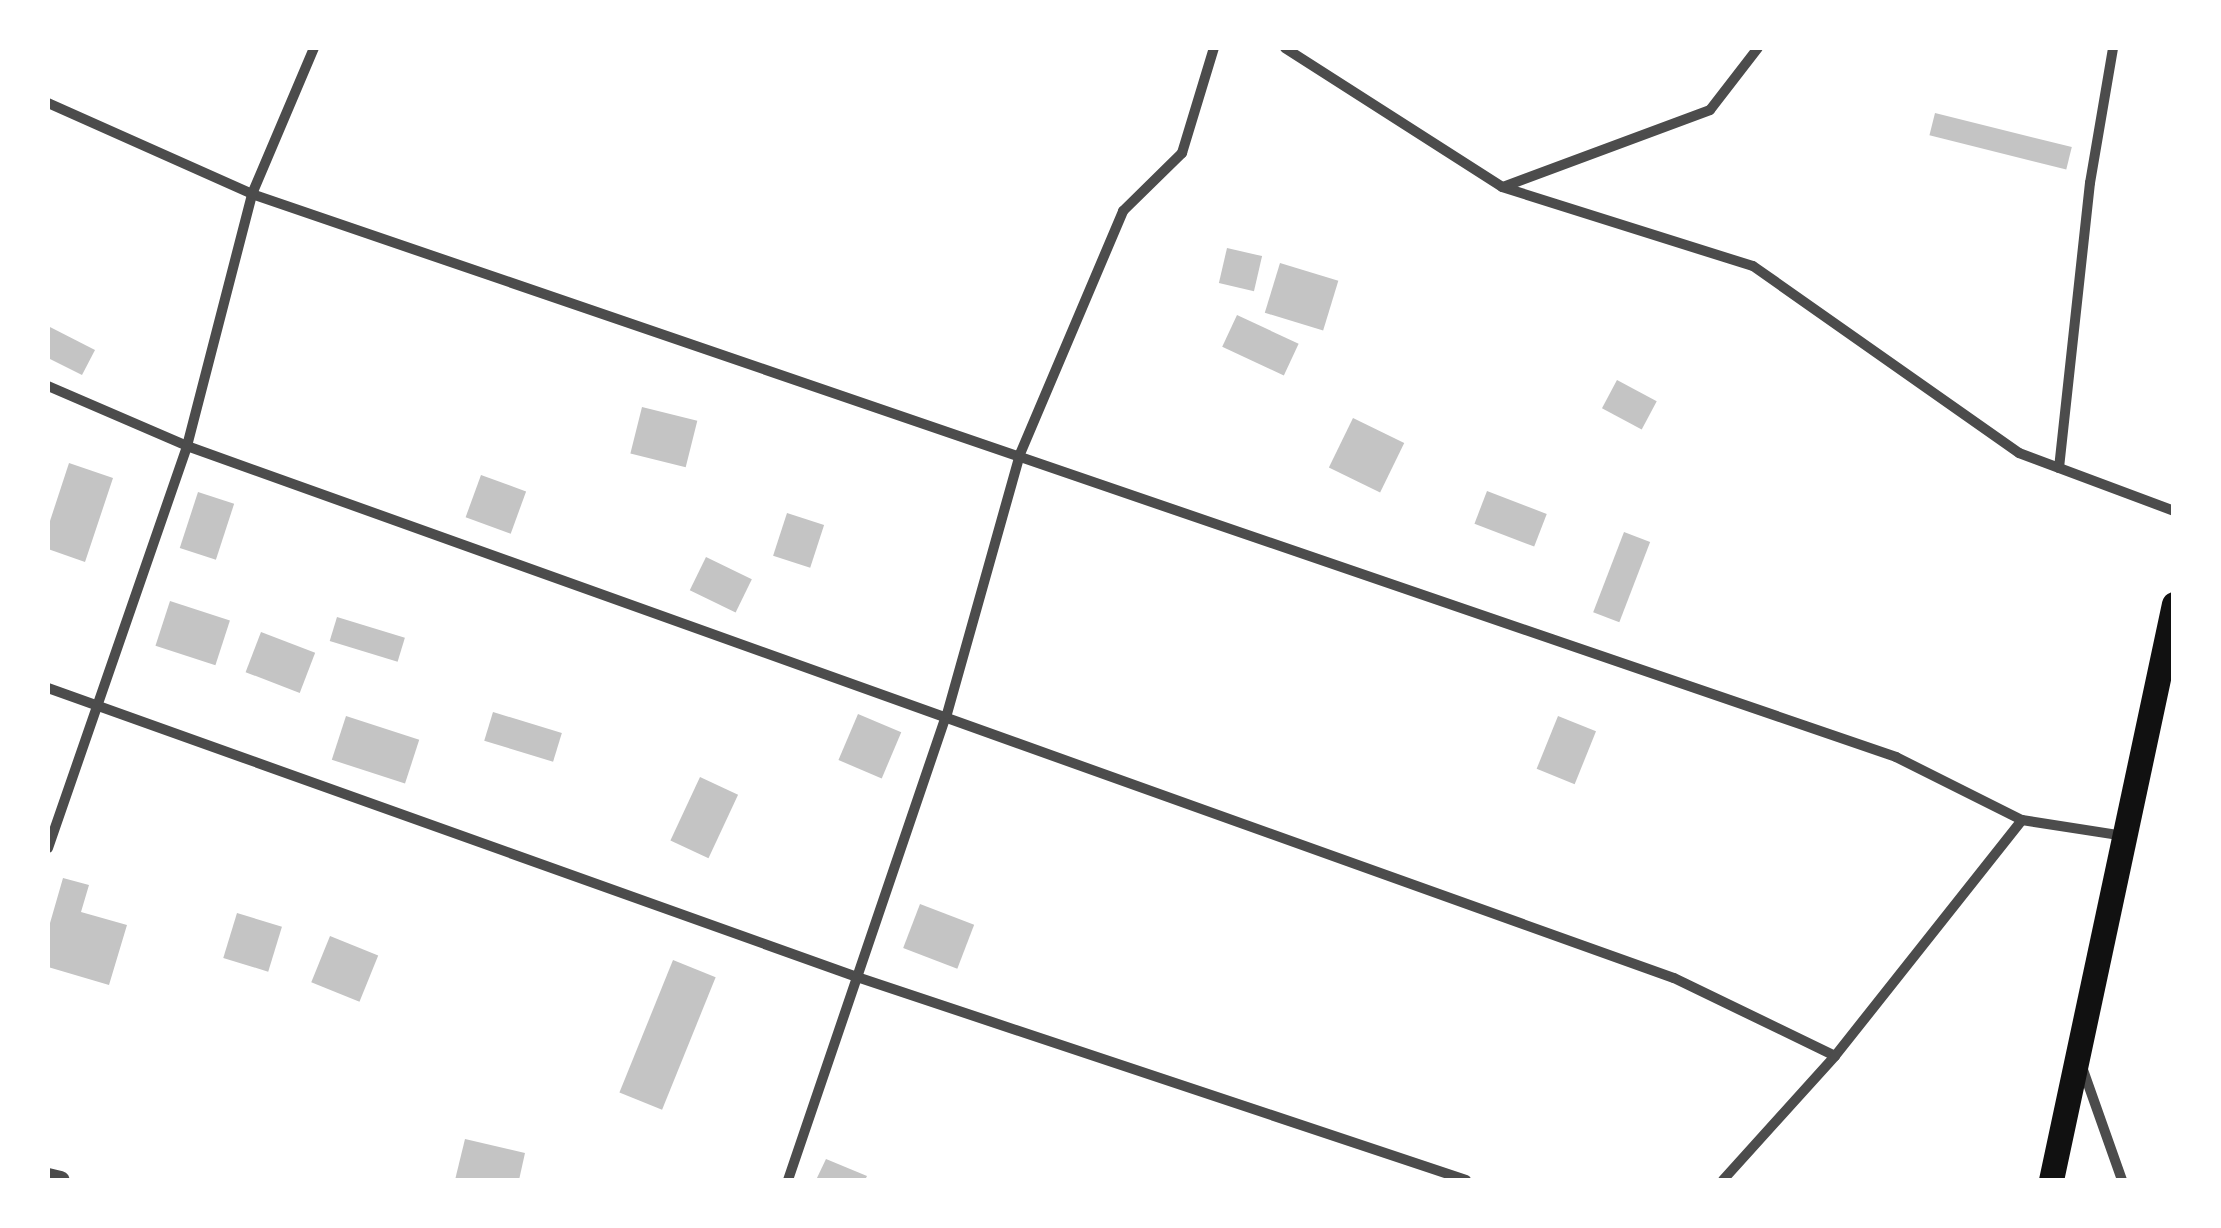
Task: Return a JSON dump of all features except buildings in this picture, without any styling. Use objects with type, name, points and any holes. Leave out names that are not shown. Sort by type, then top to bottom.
[{"type":"main road","points":[[2052,1180],[2174,604]]},
{"type":"street","points":[[48,848],[186,446],[252,194],[314,48]]},
{"type":"street","points":[[788,1180],[948,714],[1020,454],[1122,211],[1182,154],[1214,48]]},
{"type":"street","points":[[1285,48],[1502,188],[1752,266],[2019,453],[2174,511]]},
{"type":"street","points":[[1502,188],[1710,110],[1758,48]]},
{"type":"street","points":[[2059,468],[2090,183],[2113,48]]},
{"type":"street","points":[[48,103],[252,194],[1896,756],[2022,820],[2125,836]]},
{"type":"street","points":[[48,386],[186,446],[948,714],[1674,978],[1834,1056]]},
{"type":"street","points":[[48,688],[96,709],[857,978],[1466,1180]]},
{"type":"street","points":[[1723,1180],[1834,1056],[2022,820]]},
{"type":"street","points":[[2078,1056],[2122,1180]]},
{"type":"street","points":[[48,1177],[61,1180]]}]
